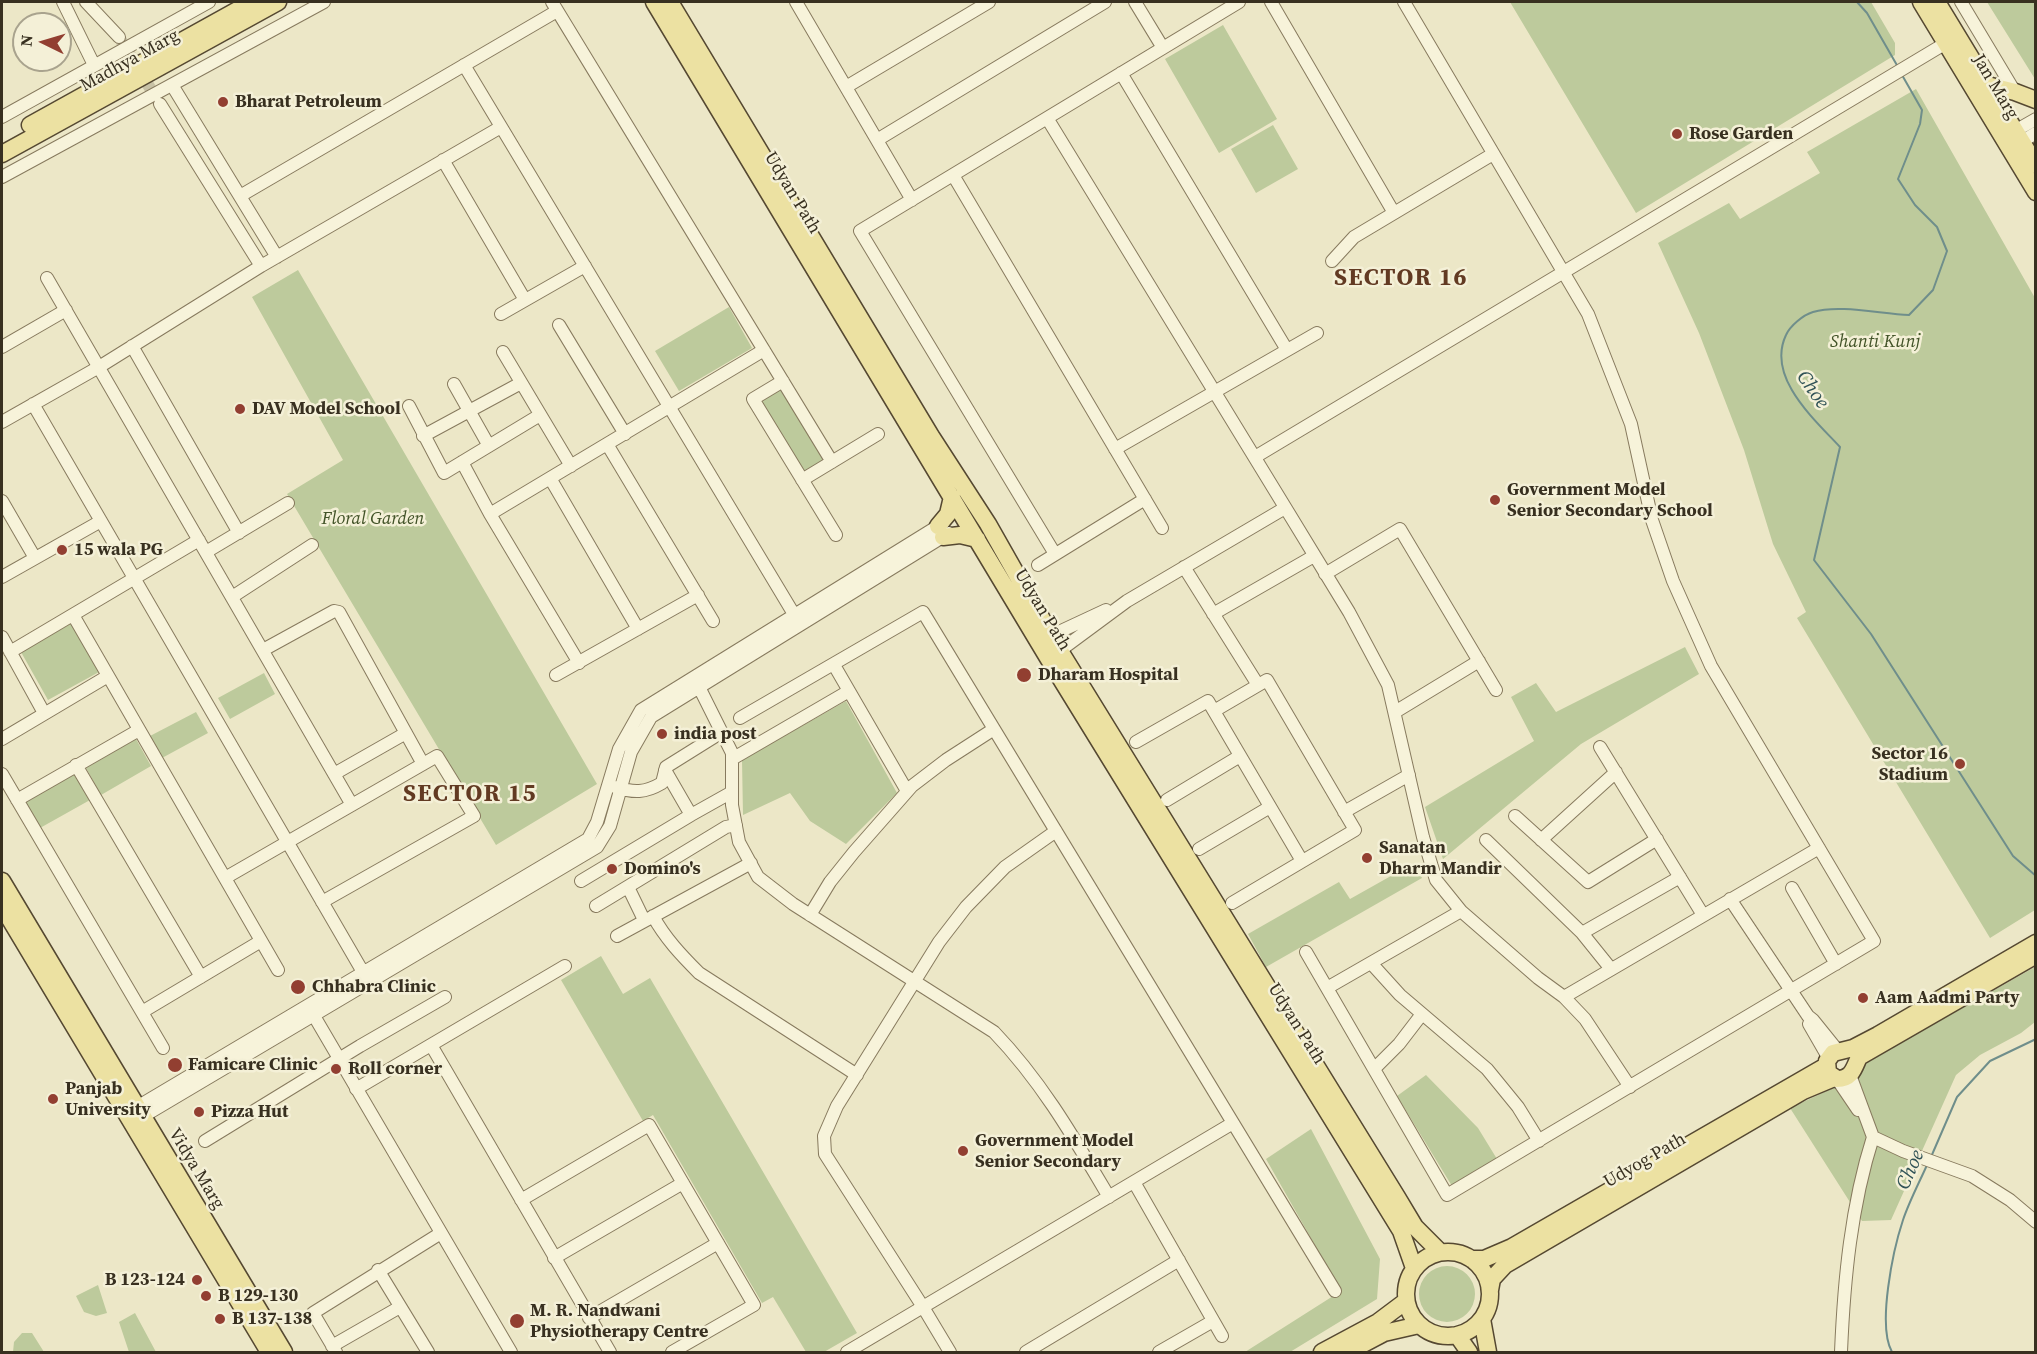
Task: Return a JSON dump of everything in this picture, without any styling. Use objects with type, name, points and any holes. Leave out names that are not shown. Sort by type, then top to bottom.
[{"type":"main road","name":"Madhya Marg","points":[[2,141],[252,2]]},
{"type":"main road","name":"Madhya Marg","points":[[2,154],[278,2]]},
{"type":"main road","name":"Udyan Path","points":[[654,2],[967,509],[1401,1231],[1414,1268]]},
{"type":"main road","name":"Udyan Path","points":[[670,2],[931,436],[967,509],[976,538],[1045,639]]},
{"type":"main road","name":"Jan Marg","points":[[1921,2],[1987,85],[2017,139],[2036,192]]},
{"type":"main road","name":"Jan Marg","points":[[1937,2],[1952,40],[2036,165]]},
{"type":"main road","points":[[1987,85],[2036,100]]},
{"type":"main road","points":[[967,509],[948,514],[940,532],[976,538]]},
{"type":"main road","name":"Udyan Path","points":[[1054,654],[1415,1227],[1440,1252]]},
{"type":"main road","name":"Vidya Marg","points":[[2,881],[269,1353]]},
{"type":"main road","name":"Vidya Marg","points":[[2,906],[284,1353]]},
{"type":"main road","name":"Udyog Path","points":[[1490,1290],[1492,1279],[1505,1265],[1803,1091],[1839,1066],[1853,1048],[2036,943]]},
{"type":"main road","name":"Udyog Path","points":[[1471,1259],[1484,1259],[1512,1247],[1859,1057],[2036,955]]},
{"type":"main road","points":[[1440,1252],[1453,1252],[1471,1259],[1484,1272],[1490,1290],[1488,1308],[1482,1319],[1471,1329],[1457,1335],[1437,1335],[1419,1325],[1410,1314],[1406,1301],[1406,1287],[1414,1268],[1425,1258],[1440,1252]]},
{"type":"main road","points":[[1323,1353],[1378,1322],[1406,1301]]},
{"type":"main road","points":[[1482,1319],[1488,1353]]},
{"type":"main road","points":[[1348,1353],[1384,1333],[1419,1325]]},
{"type":"main road","points":[[1457,1335],[1469,1353]]},
{"type":"street","points":[[63,2],[94,65]]},
{"type":"street","points":[[86,2],[118,37]]},
{"type":"street","points":[[2,117],[209,2]]},
{"type":"street","points":[[2,177],[324,2]]},
{"type":"street","points":[[796,2],[912,200]]},
{"type":"street","points":[[846,87],[989,2]]},
{"type":"street","points":[[877,140],[1105,2]]},
{"type":"street","points":[[1135,2],[1163,48]]},
{"type":"street","points":[[1056,554],[860,231],[1239,2]]},
{"type":"street","points":[[1271,2],[1394,213]]},
{"type":"street","points":[[1306,952],[1447,1195],[1874,941],[1711,666],[1673,581],[1652,520],[1631,424],[1588,314],[1404,2]]},
{"type":"street","points":[[1961,2],[2015,92]]},
{"type":"street","points":[[240,196],[464,65],[554,6],[832,462]]},
{"type":"street","points":[[1255,457],[1952,40]]},
{"type":"street","points":[[464,65],[797,620]]},
{"type":"street","points":[[1121,73],[1287,350]]},
{"type":"street","points":[[172,85],[277,257]]},
{"type":"street","points":[[160,104],[261,266]]},
{"type":"street","points":[[1047,118],[1286,508],[1388,685],[1423,837],[1436,880],[1461,911],[1538,978],[1564,997],[1585,1019],[1630,1087]]},
{"type":"street","points":[[2017,139],[2036,119]]},
{"type":"street","points":[[2,422],[99,367],[261,266],[501,126]]},
{"type":"street","points":[[1332,261],[1354,237],[1493,154]]},
{"type":"street","points":[[443,160],[525,300]]},
{"type":"street","points":[[953,175],[1162,528]]},
{"type":"street","points":[[501,314],[585,266]]},
{"type":"street","points":[[47,278],[352,805]]},
{"type":"street","points":[[2,346],[66,310]]},
{"type":"street","points":[[559,325],[625,434]]},
{"type":"street","points":[[1115,448],[1317,333]]},
{"type":"street","points":[[132,346],[239,532]]},
{"type":"street","points":[[490,514],[764,350]]},
{"type":"street","points":[[503,352],[571,466]]},
{"type":"street","points":[[783,381],[753,399],[836,535]]},
{"type":"street","points":[[423,436],[521,383]]},
{"type":"street","points":[[454,384],[489,446]]},
{"type":"street","points":[[33,404],[366,978]]},
{"type":"street","points":[[410,406],[423,436],[444,473],[540,416]]},
{"type":"street","points":[[802,480],[878,434]]},
{"type":"street","points":[[607,444],[713,621]]},
{"type":"street","points":[[462,462],[490,514],[579,663]]},
{"type":"street","points":[[550,478],[638,629]]},
{"type":"street","points":[[1038,565],[1145,499]]},
{"type":"street","points":[[2,501],[35,558]]},
{"type":"street","points":[[206,552],[288,503]]},
{"type":"street","points":[[1054,654],[1127,601],[1286,508]]},
{"type":"street","points":[[134,1115],[366,978],[588,839],[614,787],[619,748],[641,710],[697,682],[940,532],[967,509]]},
{"type":"street","points":[[2,577],[101,521]]},
{"type":"street","points":[[1325,574],[1400,529],[1496,690]]},
{"type":"street","points":[[10,652],[199,540]]},
{"type":"street","points":[[232,597],[312,545]]},
{"type":"street","points":[[1213,614],[1314,556]]},
{"type":"street","points":[[1184,567],[1258,685]]},
{"type":"street","points":[[556,675],[698,595]]},
{"type":"street","points":[[1045,639],[1127,601]]},
{"type":"street","points":[[263,650],[333,611],[339,612],[423,764]]},
{"type":"street","points":[[740,718],[923,612],[1335,1292]]},
{"type":"street","points":[[73,615],[278,970]]},
{"type":"street","points":[[2,637],[44,713]]},
{"type":"street","points":[[1395,712],[1479,661]]},
{"type":"street","points":[[834,665],[907,791]]},
{"type":"street","points":[[2,739],[108,676]]},
{"type":"street","points":[[1214,711],[1267,680],[1355,830],[1232,903]]},
{"type":"street","points":[[697,682],[732,753],[732,805],[739,842],[758,877],[810,915],[994,1032],[1021,1060],[1067,1126],[1109,1197]]},
{"type":"street","points":[[732,759],[849,691]]},
{"type":"street","points":[[1136,742],[1208,701],[1302,861]]},
{"type":"street","points":[[17,800],[139,729]]},
{"type":"street","points":[[810,915],[830,882],[907,791],[946,760],[994,729]]},
{"type":"street","points":[[614,787],[633,792],[644,792],[662,783],[664,770],[722,732]]},
{"type":"street","points":[[334,774],[406,733]]},
{"type":"street","points":[[1600,747],[1703,915]]},
{"type":"street","points":[[225,878],[437,756],[474,816],[322,902]]},
{"type":"street","points":[[1167,800],[1240,756]]},
{"type":"street","points":[[76,765],[201,977]]},
{"type":"street","points":[[664,770],[691,815]]},
{"type":"street","points":[[1541,840],[1616,772]]},
{"type":"street","points":[[2,774],[163,1048]]},
{"type":"street","points":[[1344,812],[1409,775]]},
{"type":"street","points":[[581,881],[732,792]]},
{"type":"street","points":[[1199,849],[1270,807]]},
{"type":"street","points":[[1515,816],[1588,882],[1657,839]]},
{"type":"street","points":[[596,906],[726,827],[736,825]]},
{"type":"street","points":[[950,1353],[825,1154],[824,1136],[837,1106],[939,942],[966,907],[1005,867],[1056,831]]},
{"type":"street","points":[[1486,840],[1582,933],[1611,969]]},
{"type":"street","points":[[1564,997],[1819,848]]},
{"type":"street","points":[[617,936],[751,863]]},
{"type":"street","points":[[1582,933],[1680,877]]},
{"type":"street","points":[[627,887],[648,918],[699,973],[857,1074]]},
{"type":"street","points":[[1792,888],[1836,964]]},
{"type":"street","points":[[1730,899],[1808,1016],[1808,1023],[1839,1066],[1872,1133],[1904,1151],[1972,1176],[2010,1200],[2036,1222]]},
{"type":"street","points":[[1327,988],[1461,911]]},
{"type":"street","points":[[141,1012],[261,942]]},
{"type":"street","points":[[1371,963],[1400,995],[1487,1069],[1518,1107],[1539,1141]]},
{"type":"street","points":[[356,1089],[565,966]]},
{"type":"street","points":[[205,1141],[445,997]]},
{"type":"street","points":[[310,1011],[511,1353]]},
{"type":"street","points":[[1374,1069],[1399,1044],[1422,1014]]},
{"type":"street","points":[[431,1045],[610,1353]]},
{"type":"street","points":[[854,1351],[923,1307],[1233,1123]]},
{"type":"street","points":[[521,1200],[648,1125],[754,1305],[672,1353]]},
{"type":"street","points":[[1841,1353],[1844,1298],[1853,1218],[1872,1133]]},
{"type":"street","points":[[1134,1182],[1222,1336]]},
{"type":"street","points":[[554,1258],[682,1183]]},
{"type":"street","points":[[400,1306],[334,1349],[313,1313],[378,1270],[441,1233]]},
{"type":"street","points":[[589,1318],[718,1244]]},
{"type":"street","points":[[1026,1353],[1179,1260]]},
{"type":"street","points":[[378,1270],[428,1353]]},
{"type":"street","points":[[1159,1353],[1213,1321]]},
{"type":"green space","name":"Rose Garden","points":[[1510,2],[1871,2],[1895,43],[1895,55],[1636,213]]},
{"type":"green space","points":[[1987,2],[2035,2],[2035,79]]},
{"type":"green space","points":[[1223,25],[1277,119],[1219,153],[1165,59]]},
{"type":"green space","name":"Shanti Kunj","points":[[1916,89],[2035,298],[2035,910],[1990,938],[1797,618],[1806,612],[1773,544],[1744,450],[1699,333],[1658,243],[1729,203],[1740,219],[1820,173],[1807,152]]},
{"type":"green space","points":[[1273,125],[1298,169],[1256,193],[1231,149]]},
{"type":"green space","name":"Floral Garden","points":[[298,270],[597,784],[496,845],[287,494],[343,460],[252,297]]},
{"type":"green space","points":[[729,307],[752,348],[679,391],[655,351]]},
{"type":"green space","points":[[780,387],[825,460],[803,473],[758,401]]},
{"type":"green space","points":[[72,623],[99,672],[48,700],[21,652]]},
{"type":"green space","points":[[1685,647],[1699,674],[1581,744],[1443,859],[1425,807],[1534,741],[1511,697],[1536,683],[1556,712]]},
{"type":"green space","points":[[264,673],[275,694],[230,719],[218,698]]},
{"type":"green space","points":[[846,701],[897,793],[846,844],[810,821],[790,793],[743,815],[742,760]]},
{"type":"green space","points":[[196,712],[208,733],[162,758],[150,736]]},
{"type":"green space","points":[[136,739],[151,766],[101,795],[86,768]]},
{"type":"green space","points":[[75,773],[90,800],[40,828],[25,802]]},
{"type":"green space","points":[[1414,863],[1422,878],[1266,967],[1248,934],[1339,882],[1350,899]]},
{"type":"green space","points":[[601,956],[623,994],[650,978],[857,1333],[824,1352],[806,1352],[773,1297],[762,1303],[653,1115],[643,1121],[561,980]]},
{"type":"green space","points":[[2035,967],[2035,1022],[2021,1033],[1980,1055],[1956,1075],[1891,1220],[1862,1221],[1790,1108],[1842,1084],[1867,1062]]},
{"type":"green space","points":[[1426,1075],[1478,1128],[1497,1159],[1452,1186],[1397,1096]]},
{"type":"green space","points":[[1311,1129],[1380,1259],[1377,1299],[1290,1352],[1245,1352],[1341,1291],[1266,1159]]},
{"type":"green space","points":[[1447,1266],[1458,1268],[1467,1274],[1473,1283],[1475,1294],[1473,1305],[1467,1314],[1458,1320],[1447,1322],[1436,1320],[1427,1314],[1421,1305],[1419,1294],[1421,1283],[1427,1274],[1436,1268]]},
{"type":"green space","points":[[98,1285],[107,1313],[96,1316],[84,1312],[76,1296]]},
{"type":"green space","points":[[135,1313],[156,1352],[129,1352],[119,1322]]},
{"type":"green space","points":[[22,1333],[32,1333],[44,1352],[13,1352],[14,1342]]},
{"type":"waterway","name":"Choe","points":[[1857,2],[1867,13],[1898,67]]},
{"type":"waterway","name":"Choe","points":[[1902,75],[1922,110],[1920,124],[1898,179],[1915,205],[1937,227],[1947,251],[1933,290],[1909,315],[1847,309],[1823,310],[1809,313],[1801,318],[1786,335],[1782,351],[1782,366],[1787,382],[1806,410],[1840,447],[1814,560],[1871,634],[2013,856],[2036,876]]},
{"type":"waterway","name":"Choe","points":[[1931,1157],[1957,1097],[1990,1061],[2036,1039]]},
{"type":"waterway","name":"Choe","points":[[1892,1352],[1886,1325],[1891,1268],[1903,1220],[1927,1165]]},
{"type":"tunnel","points":[[119,37],[159,103]]},
{"type":"place","name":"Bharat Petroleum","points":[[223,102]]},
{"type":"place","name":"Rose Garden","points":[[1677,134]]},
{"type":"place","name":"DAV Model School","points":[[240,409]]},
{"type":"place","name":"Government Model Senior Secondary School","points":[[1495,500]]},
{"type":"place","name":"15 wala PG","points":[[62,550]]},
{"type":"place","name":"Dharam Hospital","points":[[1024,675]]},
{"type":"place","name":"india post","points":[[662,734]]},
{"type":"place","name":"Sector 16 Stadium","points":[[1960,764]]},
{"type":"place","name":"Sanatan Dharm Mandir","points":[[1367,858]]},
{"type":"place","name":"Domino's","points":[[612,869]]},
{"type":"place","name":"Chhabra Clinic","points":[[298,987]]},
{"type":"place","name":"Aam Aadmi Party","points":[[1863,998]]},
{"type":"place","name":"Famicare Clinic","points":[[175,1065]]},
{"type":"place","name":"Roll corner","points":[[336,1069]]},
{"type":"place","name":"Panjab University","points":[[53,1099]]},
{"type":"place","name":"Pizza Hut","points":[[199,1112]]},
{"type":"place","name":"Government Model Senior Secondary","points":[[963,1151]]},
{"type":"place","name":"B 123-124","points":[[197,1280]]},
{"type":"place","name":"B 129-130","points":[[206,1296]]},
{"type":"place","name":"B 137-138","points":[[220,1319]]},
{"type":"place","name":"M. R. Nandwani Physiotherapy Centre","points":[[517,1321]]},
{"type":"district","name":"SECTOR 16","points":[[1401,279]]},
{"type":"district","name":"SECTOR 15","points":[[470,795]]}]
